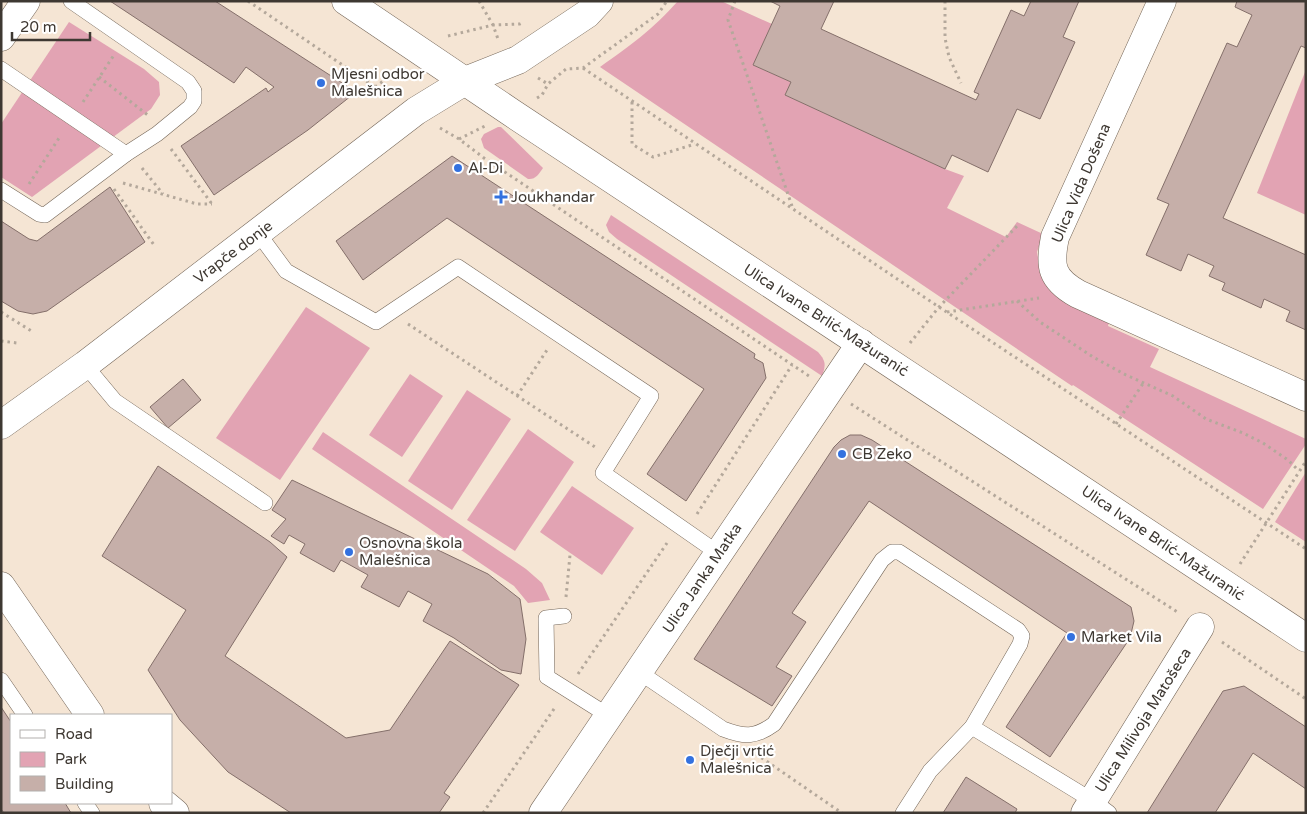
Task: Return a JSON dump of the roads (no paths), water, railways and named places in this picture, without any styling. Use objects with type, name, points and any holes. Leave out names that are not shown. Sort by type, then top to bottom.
[{"type":"street","points":[[1,37],[26,1]]},
{"type":"street","name":"Ulica Ivane Brlić-Mažuranić","points":[[346,1],[1306,638]]},
{"type":"street","name":"Ulica Vida Došena","points":[[1162,1],[1055,237],[1052,257],[1054,274],[1063,284],[1078,294],[1306,397]]},
{"type":"street","name":"Vrapče donje","points":[[1,426],[86,365],[416,111],[465,81],[518,60],[587,5]]},
{"type":"street","name":"Ulica Janka Matka","points":[[543,813],[861,343]]},
{"type":"street","points":[[1,586],[89,714]]},
{"type":"street","name":"Ulica Milivoja Matošeca","points":[[1096,809],[1200,627]]},
{"type":"street","points":[[164,804],[175,813]]},
{"type":"lane","points":[[1,190],[39,214],[45,215],[126,154],[157,134],[190,107],[194,101],[194,91],[188,82],[71,1]]},
{"type":"lane","points":[[1,69],[126,154]]},
{"type":"lane","points":[[258,233],[286,271],[376,322],[458,267],[651,396],[603,473],[718,553]]},
{"type":"lane","points":[[86,365],[115,401],[265,503]]},
{"type":"lane","points":[[639,672],[723,729],[738,734],[752,735],[763,733],[774,724],[882,560],[892,552],[899,552],[1018,630],[1022,636],[1020,644],[972,727],[930,771],[903,813]]},
{"type":"lane","points":[[564,616],[546,618],[547,677],[609,716]]},
{"type":"lane","points":[[1,680],[24,714]]},
{"type":"lane","points":[[972,727],[1096,809]]},
{"type":"place","name":"Mjesni odbor Malešnica","points":[[321,83]]},
{"type":"place","name":"Al-Di","points":[[458,168]]},
{"type":"place","name":"Joukhandar","points":[[501,197]]},
{"type":"place","name":"CB Zeko","points":[[842,454]]},
{"type":"place","name":"Osnovna škola Malešnica","points":[[349,552]]},
{"type":"place","name":"Market Vila","points":[[1071,637]]},
{"type":"place","name":"Dječji vrtić Malešnica","points":[[690,760]]}]
